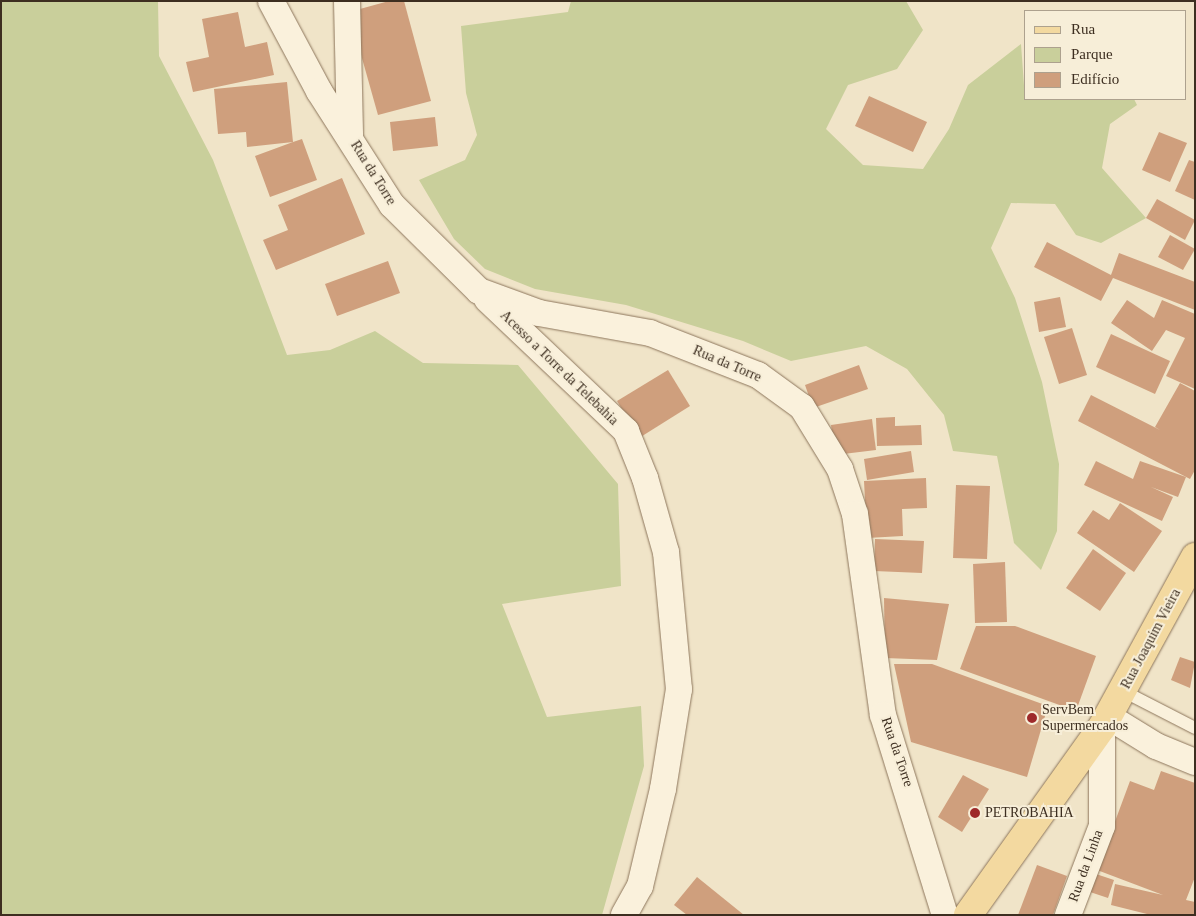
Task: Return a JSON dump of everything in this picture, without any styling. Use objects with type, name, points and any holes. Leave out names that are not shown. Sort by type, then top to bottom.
[{"type":"main road","name":"Rua Joaquim Vieira","points":[[968,915],[1105,722],[1195,557]]},
{"type":"street","name":"Rua da Torre","points":[[271,1],[319,91],[350,137],[392,206],[479,291],[539,313],[650,332],[758,375],[802,408],[840,470],[854,514],[883,715],[945,915]]},
{"type":"street","points":[[346,1],[350,137]]},
{"type":"street","name":"Acesso a Torre da Telebahia","points":[[479,291],[626,431],[646,478],[666,552],[679,689],[663,789],[640,886],[624,915]]},
{"type":"street","points":[[1105,722],[1195,762]]},
{"type":"street","name":"Rua da Linha","points":[[1068,915],[1102,826],[1105,722]]},
{"type":"lane","points":[[1123,691],[1195,728]]},
{"type":"green space","points":[[1,1],[158,1],[159,56],[213,160],[287,355],[330,350],[375,331],[423,363],[518,365],[618,484],[621,586],[502,604],[547,717],[641,706],[644,766],[602,915],[1,915]]},
{"type":"green space","points":[[571,1],[906,1],[923,30],[897,69],[848,85],[826,129],[863,165],[923,169],[949,129],[968,85],[1021,44],[1024,100],[1134,100],[1137,105],[1110,124],[1102,168],[1146,218],[1101,243],[1076,235],[1055,204],[1011,203],[991,248],[1015,298],[1042,382],[1059,464],[1057,531],[1041,570],[1014,543],[997,456],[953,451],[944,415],[907,369],[866,346],[791,361],[743,341],[626,305],[535,289],[485,269],[454,239],[419,180],[465,160],[477,135],[466,93],[461,26],[568,12]]},
{"type":"building","points":[[389,1],[404,1],[431,101],[378,115],[349,12]]},
{"type":"building","points":[[238,12],[245,47],[267,42],[274,75],[193,92],[186,62],[209,57],[202,19]]},
{"type":"building","points":[[287,82],[293,142],[247,147],[246,132],[218,134],[214,89]]},
{"type":"building","points":[[869,96],[927,122],[913,152],[855,126]]},
{"type":"building","points":[[435,117],[438,146],[393,151],[390,122]]},
{"type":"building","points":[[1159,132],[1187,143],[1170,182],[1142,170]]},
{"type":"building","points":[[302,139],[317,180],[270,197],[255,156]]},
{"type":"building","points":[[1189,160],[1195,162],[1195,200],[1175,191]]},
{"type":"building","points":[[342,178],[365,234],[276,270],[263,240],[288,230],[278,205]]},
{"type":"building","points":[[1157,199],[1195,220],[1185,240],[1146,218]]},
{"type":"building","points":[[1170,235],[1195,249],[1183,270],[1158,257]]},
{"type":"building","points":[[1047,242],[1111,275],[1119,253],[1195,282],[1195,310],[1113,278],[1101,301],[1034,267]]},
{"type":"building","points":[[388,261],[400,293],[337,316],[325,284]]},
{"type":"building","points":[[1060,297],[1066,327],[1039,332],[1034,302]]},
{"type":"building","points":[[1127,300],[1154,318],[1162,300],[1195,314],[1195,389],[1166,376],[1185,338],[1166,330],[1152,351],[1111,323]]},
{"type":"building","points":[[1072,328],[1087,375],[1059,384],[1044,337]]},
{"type":"building","points":[[1111,334],[1170,361],[1155,394],[1096,367]]},
{"type":"building","points":[[859,365],[868,389],[813,408],[805,385]]},
{"type":"building","points":[[668,370],[690,406],[639,438],[617,401]]},
{"type":"building","points":[[1180,383],[1195,391],[1195,470],[1190,479],[1078,421],[1091,395],[1160,430],[1155,427]]},
{"type":"building","points":[[895,417],[895,426],[921,425],[922,445],[877,446],[876,418]]},
{"type":"building","points":[[872,419],[876,450],[835,455],[831,425]]},
{"type":"building","points":[[911,451],[914,472],[867,480],[864,459]]},
{"type":"building","points":[[1096,461],[1133,479],[1140,461],[1186,477],[1178,497],[1151,487],[1173,497],[1162,521],[1084,485]]},
{"type":"building","points":[[926,478],[927,508],[902,509],[903,536],[867,538],[864,481]]},
{"type":"building","points":[[956,485],[990,486],[987,559],[953,558]]},
{"type":"building","points":[[1120,503],[1162,531],[1134,572],[1077,533],[1093,510],[1109,520]]},
{"type":"building","points":[[875,539],[924,541],[922,573],[874,571]]},
{"type":"building","points":[[1093,549],[1126,573],[1100,611],[1066,588]]},
{"type":"building","points":[[1005,562],[1007,622],[975,623],[973,564]]},
{"type":"building","points":[[884,598],[949,604],[937,660],[885,658]]},
{"type":"building","points":[[976,626],[1015,626],[1096,656],[1076,711],[960,669]]},
{"type":"building","points":[[1180,657],[1195,662],[1190,688],[1171,680]]},
{"type":"building","points":[[894,664],[932,664],[1048,706],[1027,777],[911,742]]},
{"type":"building","points":[[1161,771],[1195,783],[1195,877],[1186,900],[1195,902],[1195,915],[1151,915],[1111,905],[1115,884],[1163,895],[1097,870],[1130,781],[1154,790]]},
{"type":"building","points":[[963,775],[989,789],[962,832],[938,817]]},
{"type":"building","points":[[1037,865],[1067,876],[1053,915],[1018,915]]},
{"type":"building","points":[[1096,874],[1114,880],[1108,898],[1090,892]]},
{"type":"building","points":[[697,877],[744,915],[687,915],[674,905]]},
{"type":"place","name":"ServBem Supermercados","points":[[1032,718]]},
{"type":"place","name":"PETROBAHIA","points":[[975,813]]}]
